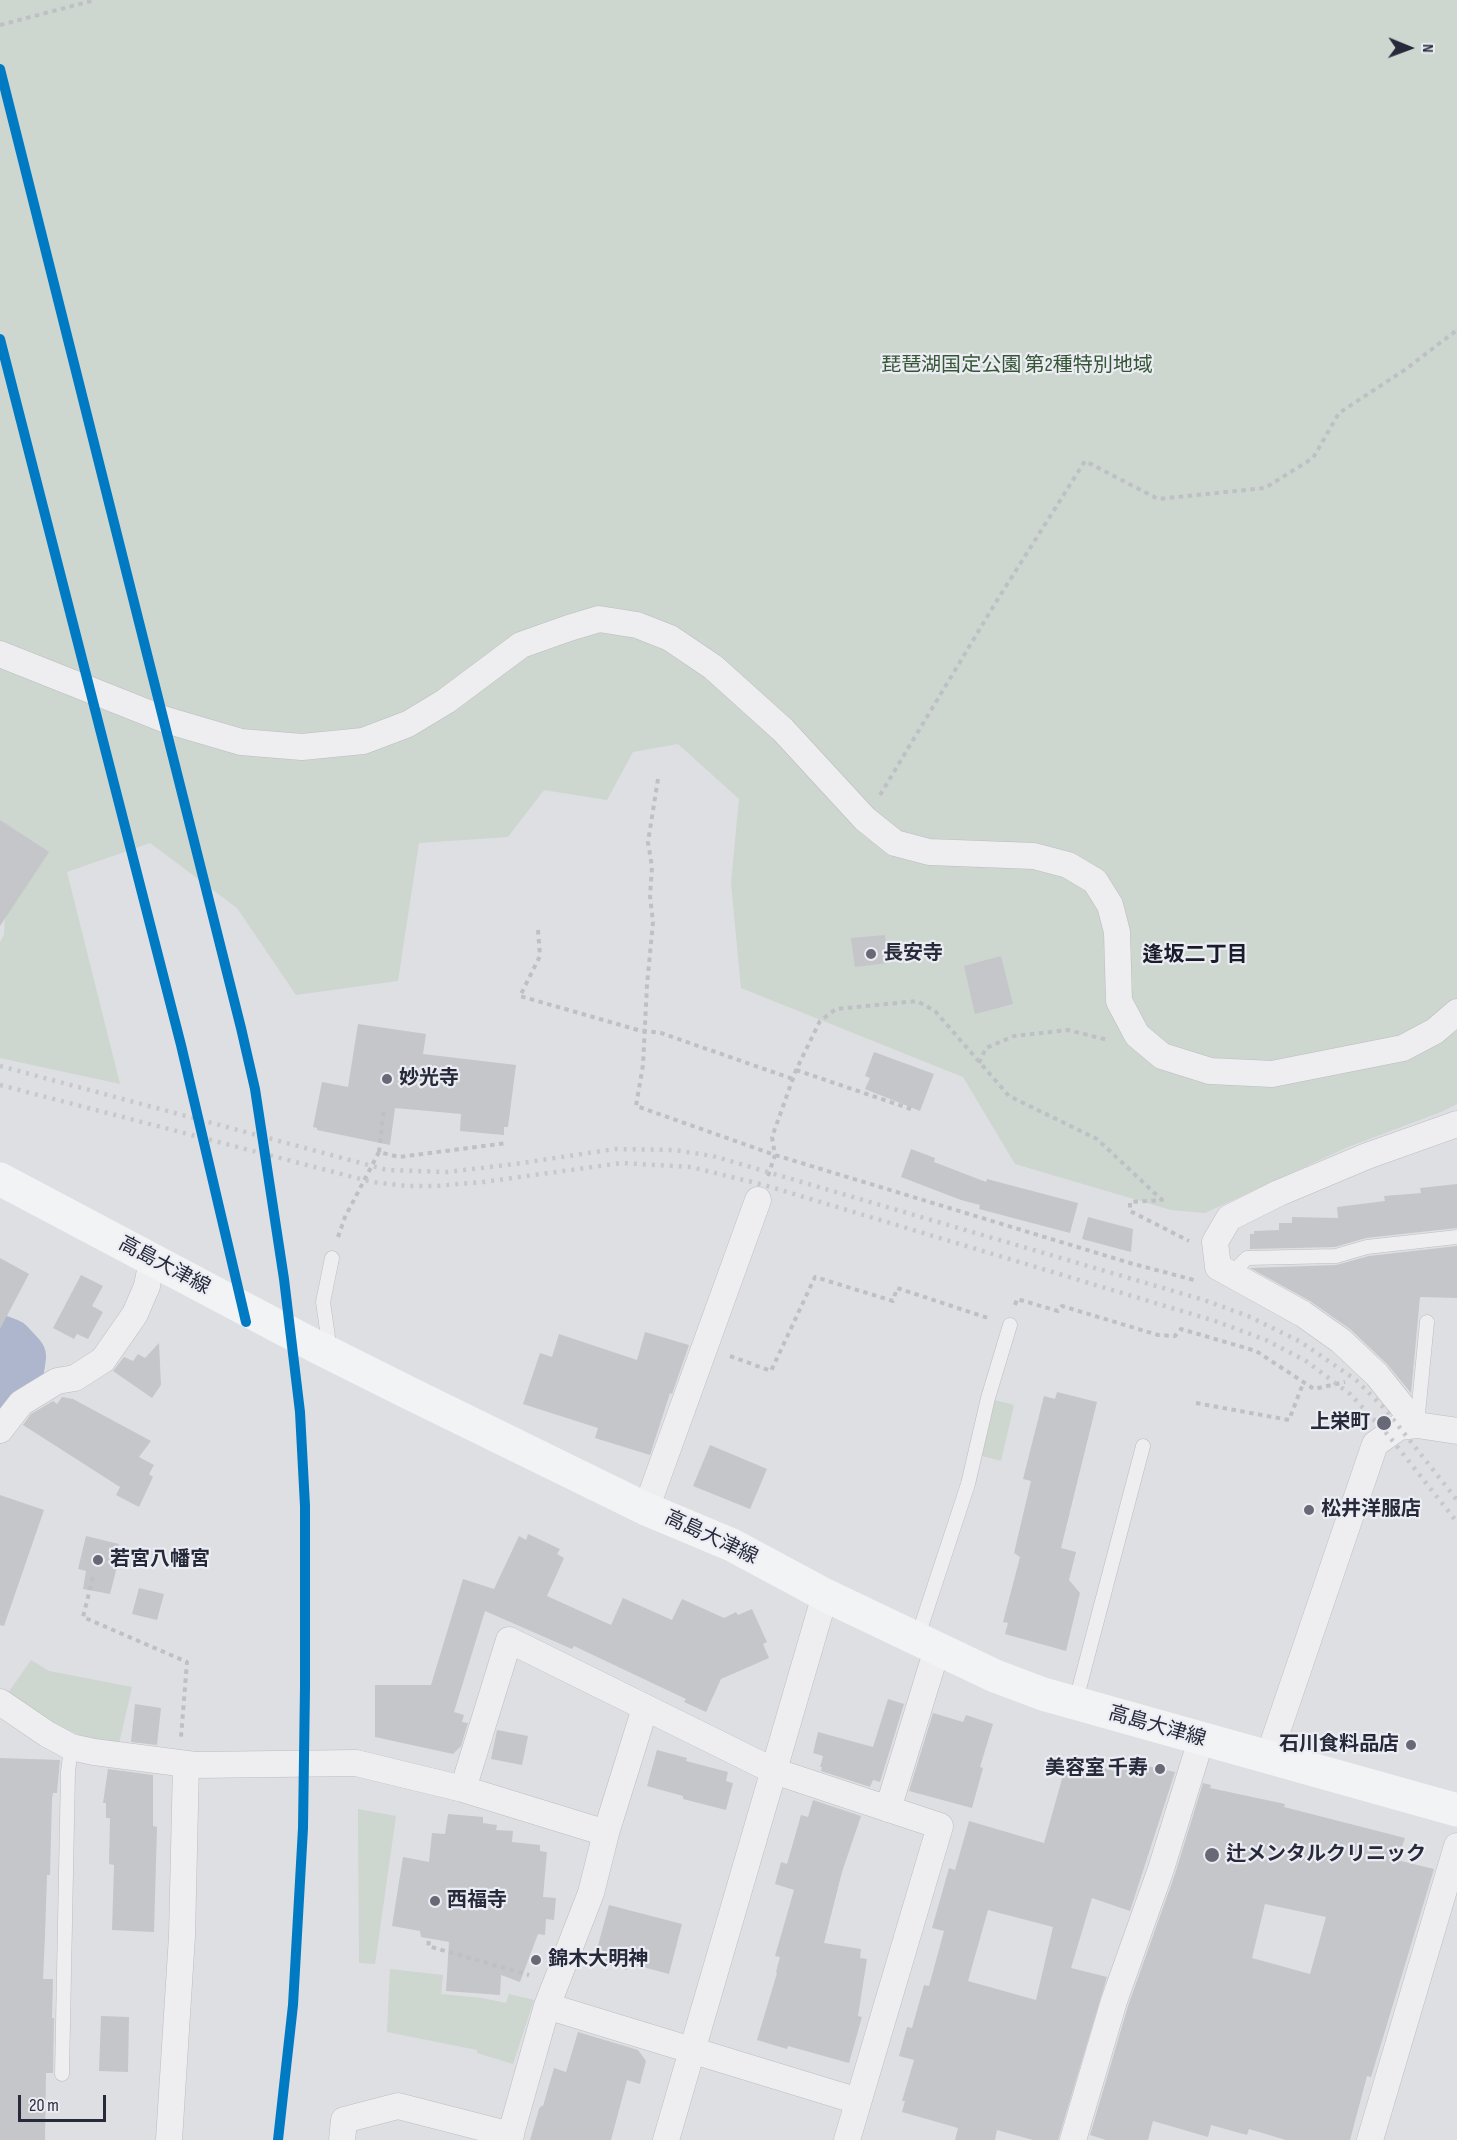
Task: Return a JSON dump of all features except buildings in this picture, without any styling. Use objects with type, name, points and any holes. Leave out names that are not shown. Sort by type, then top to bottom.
[{"type":"main road","name":"高島大津線","points":[[0,1179],[323,1350],[646,1509],[732,1545],[825,1595],[1017,1685],[1201,1740],[1457,1810]]},
{"type":"street","points":[[0,654],[166,720],[241,742],[303,747],[363,741],[408,724],[446,701],[521,645],[599,619],[637,626],[670,638],[713,667],[783,730],[866,819],[895,843],[929,852],[1034,855],[1068,865],[1095,881],[1110,905],[1117,932],[1119,1001],[1137,1035],[1162,1056],[1210,1071],[1272,1074],[1403,1048],[1435,1031],[1457,1012]]},
{"type":"street","points":[[1417,1425],[1377,1375],[1341,1341],[1303,1314],[1224,1266],[1215,1242],[1229,1218],[1279,1193],[1356,1161],[1457,1124]]},
{"type":"street","points":[[646,1509],[758,1200]]},
{"type":"street","points":[[0,1430],[21,1403],[57,1381],[75,1378],[103,1360],[135,1314],[147,1286],[152,1260]]},
{"type":"street","points":[[1268,1758],[1375,1444],[1399,1427],[1417,1425],[1457,1431]]},
{"type":"street","points":[[666,2140],[825,1595]]},
{"type":"street","points":[[463,1789],[509,1640],[774,1772],[940,1826],[847,2140]]},
{"type":"street","points":[[888,1809],[927,1644]]},
{"type":"street","points":[[0,1702],[47,1734],[71,1747],[187,1756],[356,1763],[463,1789],[606,1833]]},
{"type":"street","points":[[342,2140],[345,2120],[398,2106],[510,2138],[547,2006],[591,1893],[606,1833],[645,1708]]},
{"type":"street","points":[[1073,2140],[1114,2001],[1161,1869],[1201,1740]]},
{"type":"street","points":[[169,2140],[182,1936],[187,1756]]},
{"type":"street","points":[[1370,2140],[1457,1846]]},
{"type":"street","points":[[547,2006],[858,2101]]},
{"type":"lane","points":[[1224,1266],[1247,1258],[1336,1256],[1367,1247],[1457,1237]]},
{"type":"lane","points":[[323,1350],[323,1302],[332,1258]]},
{"type":"lane","points":[[1417,1425],[1427,1322]]},
{"type":"lane","points":[[927,1644],[988,1398],[1010,1325]]},
{"type":"lane","points":[[1075,1704],[1143,1446]]},
{"type":"lane","points":[[62,2074],[68,1772],[71,1747]]},
{"type":"path","points":[[0,25],[95,0]]},
{"type":"path","points":[[866,819],[996,602],[1085,461],[1158,499],[1265,488],[1313,458],[1339,413],[1406,369],[1457,330]]},
{"type":"path","points":[[658,779],[648,842],[652,867],[650,896],[653,922],[643,1065],[636,1106],[775,1155],[1130,1263],[1197,1280]]},
{"type":"path","points":[[538,930],[540,956],[520,996],[645,1031],[661,1033],[793,1079]]},
{"type":"path","points":[[758,1200],[775,1155],[771,1137],[796,1070],[820,1021],[836,1009],[917,1001],[935,1011],[1009,1096],[1097,1139],[1162,1200],[1130,1202],[1130,1211],[1174,1233],[1224,1266]]},
{"type":"path","points":[[979,1063],[986,1048],[1014,1036],[1068,1030],[1124,1044],[1137,1035]]},
{"type":"path","points":[[796,1070],[911,1109]]},
{"type":"path","points":[[332,1258],[345,1217],[379,1152],[384,1107]]},
{"type":"path","points":[[379,1152],[399,1157],[507,1143]]},
{"type":"path","points":[[704,1347],[771,1371],[815,1277],[893,1301],[897,1288],[1010,1325],[1017,1299],[1058,1311],[1062,1306],[1158,1335],[1176,1336],[1181,1329],[1256,1351],[1314,1389]]},
{"type":"path","points":[[1196,1403],[1289,1420],[1304,1381]]},
{"type":"path","points":[[93,1577],[83,1617],[187,1662],[187,1756]]},
{"type":"path","points":[[429,1941],[428,1946],[556,1982]]},
{"type":"green space","name":"琵琶湖国定公園 第2種特別地域","points":[[0,0],[1457,0],[1457,1104],[1348,1147],[1205,1213],[1171,1210],[1015,1164],[963,1077],[741,988],[731,883],[739,799],[678,744],[633,752],[607,800],[544,790],[508,837],[419,843],[398,981],[296,995],[237,908],[150,843],[67,872],[120,1084],[0,1058],[0,942],[4,935],[8,852],[0,847]]},
{"type":"green space","points":[[991,1399],[1014,1405],[1001,1461],[978,1455]]},
{"type":"green space","points":[[31,1660],[49,1671],[132,1687],[118,1748],[99,1743],[53,1724],[8,1693]]},
{"type":"green space","points":[[358,1809],[396,1816],[375,1964],[359,1963]]},
{"type":"green space","points":[[390,1969],[443,1975],[441,1994],[506,2003],[509,1994],[534,2000],[513,2064],[477,2053],[477,2050],[387,2032]]},
{"type":"waterway","points":[[0,1341],[8,1344],[20,1357],[16,1384],[0,1408]]},
{"type":"railway","points":[[0,1066],[387,1170],[447,1172],[615,1149],[674,1150],[713,1156],[1204,1300],[1248,1316],[1301,1342],[1356,1380],[1385,1409],[1457,1500]]},
{"type":"railway","points":[[0,1085],[372,1182],[407,1186],[436,1186],[622,1163],[691,1167],[764,1185],[1215,1321],[1266,1340],[1306,1361],[1350,1394],[1388,1435],[1457,1522]]},
{"type":"transit line","points":[[0,69],[241,1028],[255,1089],[284,1279],[300,1412],[305,1506],[305,1687],[303,1828],[293,2005],[278,2140]]},
{"type":"transit line","points":[[0,339],[181,1045],[246,1322]]},
{"type":"place","name":"長安寺","points":[[871,954]]},
{"type":"place","name":"妙光寺","points":[[387,1079]]},
{"type":"place","name":"上栄町","points":[[1384,1423]]},
{"type":"place","name":"松井洋服店","points":[[1309,1510]]},
{"type":"place","name":"若宮八幡宮","points":[[98,1560]]},
{"type":"place","name":"石川食料品店","points":[[1411,1745]]},
{"type":"place","name":"美容室 千寿","points":[[1160,1769]]},
{"type":"place","name":"辻メンタルクリニック","points":[[1212,1855]]},
{"type":"place","name":"西福寺","points":[[435,1901]]},
{"type":"place","name":"錦木大明神","points":[[536,1960]]},
{"type":"district","name":"逢坂二丁目","points":[[1195,956]]}]
